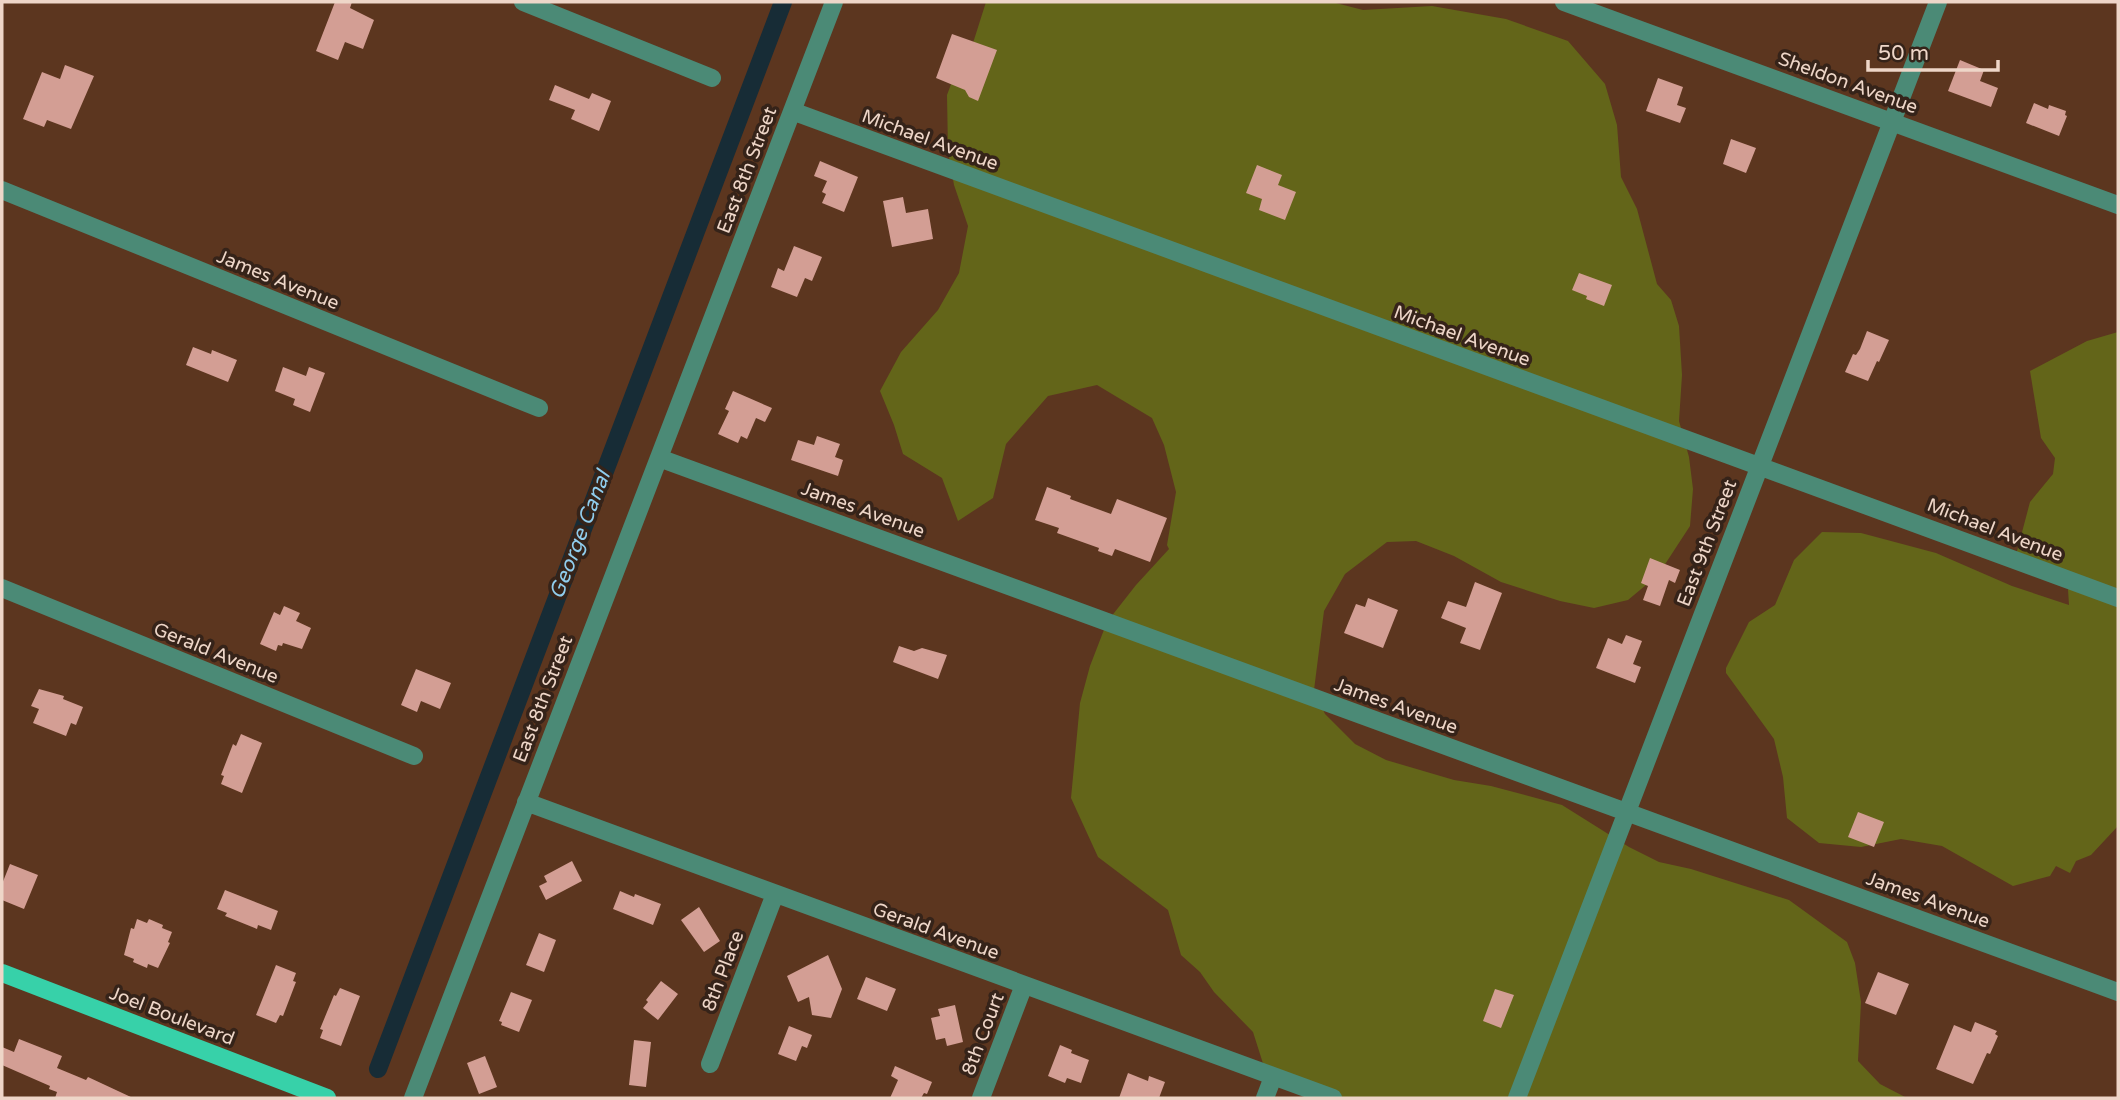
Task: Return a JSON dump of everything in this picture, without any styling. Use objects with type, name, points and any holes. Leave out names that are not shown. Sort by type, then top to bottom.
[{"type":"main road","name":"Joel Boulevard","points":[[2,973],[327,1098]]},
{"type":"street","points":[[523,2],[712,78]]},
{"type":"street","name":"East 8th Street","points":[[412,1098],[834,2]]},
{"type":"street","name":"Sheldon Avenue","points":[[1564,2],[2118,205]]},
{"type":"street","name":"East 9th Street","points":[[1517,1098],[1938,2]]},
{"type":"street","name":"Michael Avenue","points":[[792,111],[2118,598]]},
{"type":"street","name":"James Avenue","points":[[2,190],[539,408]]},
{"type":"street","name":"James Avenue","points":[[659,458],[2118,992]]},
{"type":"street","name":"Gerald Avenue","points":[[2,588],[414,756]]},
{"type":"street","name":"Gerald Avenue","points":[[526,802],[1333,1098]]},
{"type":"street","name":"8th Place","points":[[710,1064],[775,894]]},
{"type":"street","name":"8th Court","points":[[981,1098],[1024,985]]},
{"type":"street","points":[[1265,1098],[1273,1077]]},
{"type":"shaded area","points":[[986,2],[1332,2],[1363,10],[1432,6],[1506,19],[1568,41],[1605,84],[1617,125],[1621,177],[1637,209],[1657,284],[1671,300],[1679,326],[1682,375],[1679,421],[1689,457],[1693,489],[1690,526],[1658,575],[1628,600],[1594,608],[1560,601],[1501,582],[1454,556],[1416,541],[1387,542],[1345,574],[1324,611],[1314,690],[1325,714],[1355,744],[1386,760],[1454,780],[1491,786],[1562,805],[1629,847],[1659,862],[1691,869],[1789,900],[1847,942],[1855,963],[1861,1002],[1858,1061],[1880,1084],[1907,1098],[1328,1098],[1267,1076],[1253,1032],[1214,992],[1200,972],[1181,955],[1168,910],[1098,857],[1071,798],[1080,703],[1090,666],[1107,622],[1169,549],[1167,545],[1176,492],[1164,445],[1152,418],[1097,385],[1048,396],[1006,444],[993,498],[958,521],[942,478],[903,454],[880,391],[901,352],[938,310],[959,273],[968,226],[954,185],[948,151],[947,95],[966,44],[973,43]]},
{"type":"shaded area","points":[[2118,332],[2118,826],[2091,855],[2076,861],[2070,873],[2056,866],[2050,876],[2013,886],[1942,846],[1901,839],[1861,847],[1819,843],[1787,818],[1783,777],[1774,739],[1726,673],[1749,622],[1775,605],[1794,560],[1822,532],[1861,533],[1936,553],[2012,586],[2069,605],[2067,574],[2016,555],[2030,502],[2053,474],[2055,458],[2041,438],[2030,371],[2087,341]]},
{"type":"building","points":[[335,2],[352,2],[350,8],[374,20],[363,49],[345,42],[338,60],[316,51]]},
{"type":"building","points":[[952,34],[997,50],[978,101],[969,97],[965,90],[936,78]]},
{"type":"building","points":[[1960,60],[1984,70],[1980,81],[1998,88],[1991,107],[1948,91]]},
{"type":"building","points":[[65,65],[94,76],[71,129],[47,120],[44,127],[23,119],[42,72],[60,79]]},
{"type":"building","points":[[1658,78],[1683,87],[1677,105],[1686,108],[1680,123],[1646,111]]},
{"type":"building","points":[[555,85],[589,99],[592,93],[611,101],[599,131],[571,119],[575,110],[549,100]]},
{"type":"building","points":[[2034,103],[2048,109],[2049,105],[2066,111],[2067,116],[2059,136],[2026,123]]},
{"type":"building","points":[[1731,139],[1756,148],[1746,173],[1723,164]]},
{"type":"building","points":[[820,161],[858,177],[844,212],[822,203],[826,194],[822,192],[827,181],[814,176]]},
{"type":"building","points":[[1257,165],[1282,175],[1278,185],[1296,192],[1285,220],[1259,210],[1262,199],[1246,193]]},
{"type":"building","points":[[903,197],[906,213],[928,209],[933,239],[892,247],[883,201]]},
{"type":"building","points":[[794,246],[822,257],[812,281],[805,278],[797,297],[771,287],[778,268],[784,271]]},
{"type":"building","points":[[1579,273],[1612,285],[1604,306],[1572,290]]},
{"type":"building","points":[[1867,331],[1889,340],[1868,381],[1845,372],[1853,354],[1856,355],[1860,349]]},
{"type":"building","points":[[193,347],[211,354],[212,350],[237,360],[228,382],[186,365]]},
{"type":"building","points":[[283,367],[306,376],[309,367],[325,373],[310,412],[293,405],[295,399],[275,391]]},
{"type":"building","points":[[733,391],[772,408],[765,422],[756,418],[747,439],[741,436],[738,443],[718,434],[729,411],[725,409]]},
{"type":"building","points":[[817,436],[840,444],[835,457],[843,460],[838,476],[791,460],[798,440],[814,445]]},
{"type":"building","points":[[1047,487],[1071,496],[1070,499],[1111,514],[1117,499],[1167,518],[1150,562],[1115,549],[1112,556],[1098,551],[1099,548],[1057,533],[1059,528],[1035,520]]},
{"type":"building","points":[[1650,558],[1680,570],[1675,583],[1669,580],[1660,606],[1643,600],[1648,586],[1641,583]]},
{"type":"building","points":[[1475,582],[1502,593],[1480,650],[1460,643],[1466,628],[1441,618],[1448,601],[1466,607]]},
{"type":"building","points":[[1368,598],[1398,610],[1383,648],[1344,633],[1356,604],[1365,607]]},
{"type":"building","points":[[284,606],[300,613],[296,621],[311,628],[302,649],[283,643],[282,646],[278,645],[276,651],[260,644],[274,612],[280,615]]},
{"type":"building","points":[[1626,635],[1642,641],[1633,664],[1641,667],[1635,683],[1596,668],[1608,638],[1622,644]]},
{"type":"building","points":[[899,646],[914,651],[922,648],[947,655],[938,679],[893,662]]},
{"type":"building","points":[[416,669],[451,683],[440,709],[421,701],[417,712],[401,705]]},
{"type":"building","points":[[39,689],[64,696],[63,699],[83,707],[76,725],[71,723],[66,736],[33,723],[39,709],[31,706]]},
{"type":"building","points":[[241,734],[262,743],[242,793],[221,784],[224,776],[221,775],[233,744],[236,746]]},
{"type":"building","points":[[1858,812],[1884,822],[1874,847],[1848,837]]},
{"type":"building","points":[[572,861],[582,881],[546,900],[539,886],[547,882],[544,876]]},
{"type":"building","points":[[10,864],[38,875],[24,909],[2,900],[2,884]]},
{"type":"building","points":[[225,890],[278,911],[271,930],[258,925],[257,929],[225,916],[227,913],[217,909]]},
{"type":"building","points":[[620,891],[661,904],[653,925],[613,909]]},
{"type":"building","points":[[699,907],[720,941],[704,952],[681,920]]},
{"type":"building","points":[[137,919],[147,923],[149,919],[172,932],[168,942],[170,943],[158,968],[148,964],[147,968],[124,955],[131,928],[134,929]]},
{"type":"building","points":[[539,933],[556,940],[544,972],[526,965]]},
{"type":"building","points":[[828,955],[842,989],[831,1018],[812,1015],[809,997],[798,1002],[787,976]]},
{"type":"building","points":[[276,965],[296,973],[293,981],[296,982],[283,1016],[280,1015],[276,1023],[256,1015]]},
{"type":"building","points":[[1878,972],[1909,984],[1896,1015],[1865,1003]]},
{"type":"building","points":[[866,977],[896,989],[887,1011],[857,999]]},
{"type":"building","points":[[661,981],[678,994],[658,1020],[643,1008]]},
{"type":"building","points":[[340,988],[360,996],[341,1046],[320,1038],[323,1030],[320,1029],[334,995],[336,996]]},
{"type":"building","points":[[1495,989],[1514,995],[1501,1028],[1483,1021]]},
{"type":"building","points":[[511,992],[532,1000],[519,1032],[501,1025],[502,1022],[499,1021]]},
{"type":"building","points":[[955,1005],[963,1042],[947,1046],[945,1038],[936,1040],[931,1018],[940,1016],[938,1009]]},
{"type":"building","points":[[1975,1022],[1997,1031],[1995,1034],[1998,1036],[1973,1084],[1936,1069],[1954,1025],[1971,1032]]},
{"type":"building","points":[[789,1026],[812,1035],[807,1048],[802,1046],[796,1061],[778,1054]]},
{"type":"building","points":[[19,1039],[62,1056],[57,1068],[86,1080],[88,1077],[133,1098],[55,1098],[57,1092],[49,1089],[50,1086],[2,1065],[2,1047],[14,1052]]},
{"type":"building","points":[[634,1040],[651,1042],[646,1087],[629,1085]]},
{"type":"building","points":[[1060,1045],[1089,1060],[1081,1083],[1067,1078],[1065,1083],[1048,1076]]},
{"type":"building","points":[[485,1056],[497,1087],[479,1094],[467,1063]]},
{"type":"building","points":[[895,1066],[932,1082],[927,1094],[924,1093],[921,1098],[890,1098],[898,1080],[891,1076]]},
{"type":"building","points":[[1128,1073],[1148,1081],[1149,1076],[1165,1082],[1159,1098],[1119,1098]]},
{"type":"waterway","name":"George Canal","points":[[378,1069],[783,2]]}]
